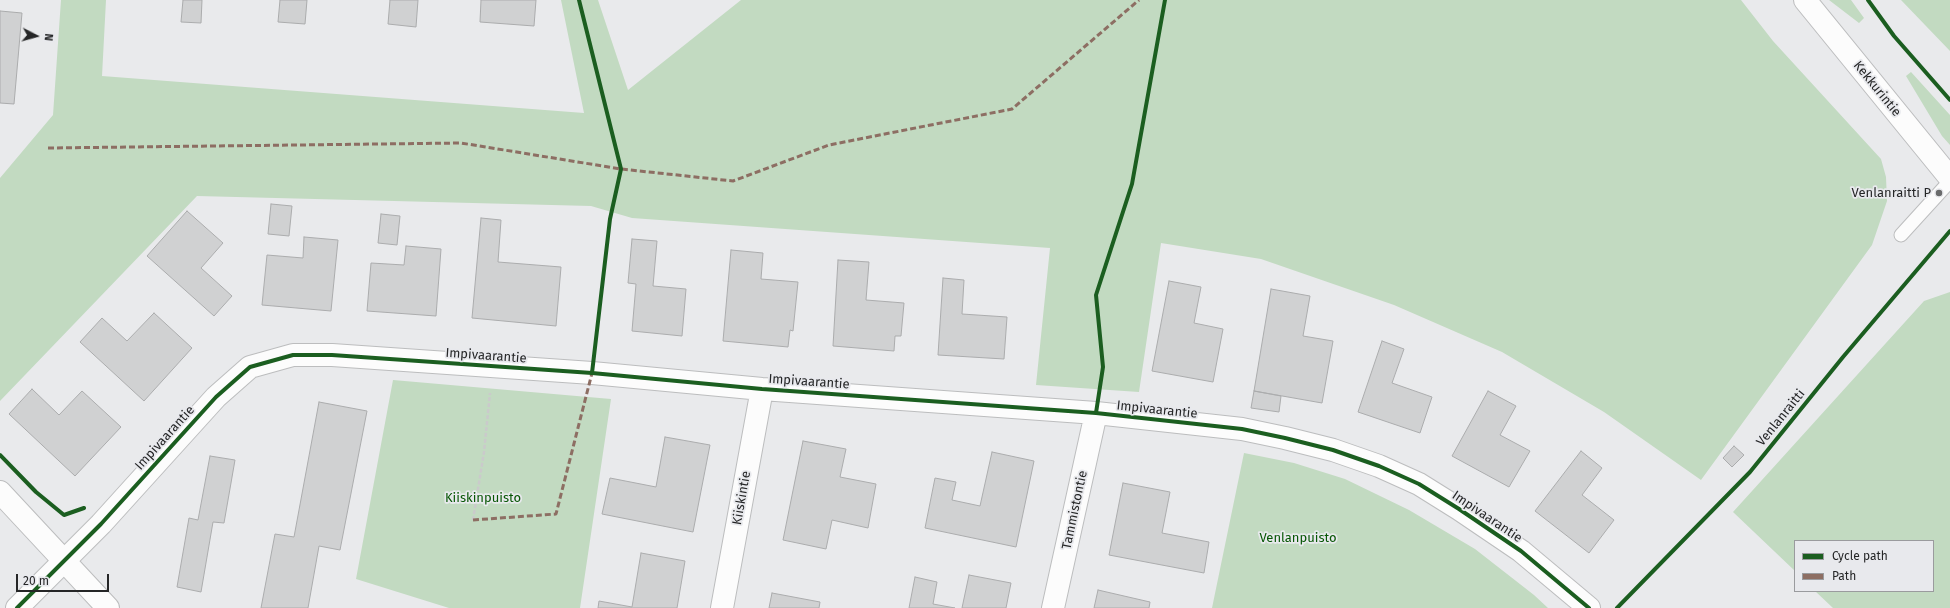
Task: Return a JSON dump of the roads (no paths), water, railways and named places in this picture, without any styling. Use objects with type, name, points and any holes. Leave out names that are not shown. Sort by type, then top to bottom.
[{"type":"street","name":"Kekkurintie","points":[[1805,0],[1950,180]]},
{"type":"street","name":"Impivaarantie","points":[[17,608],[101,524],[216,397],[250,367],[294,355],[332,355],[592,373],[762,389],[1096,413],[1256,432],[1333,450],[1380,466],[1419,484],[1521,551],[1589,608]]},
{"type":"street","name":"Kiiskintie","points":[[722,608],[762,389]]},
{"type":"street","name":"Tammistontie","points":[[1053,608],[1096,413]]},
{"type":"street","points":[[0,492],[108,608]]},
{"type":"lane","points":[[1901,235],[1950,180]]},
{"type":"place","name":"Venlanraitti P","points":[[1939,193]]},
{"type":"park label","name":"Kiiskinpuisto","points":[[483,498]]},
{"type":"park label","name":"Venlanpuisto","points":[[1298,538]]}]
